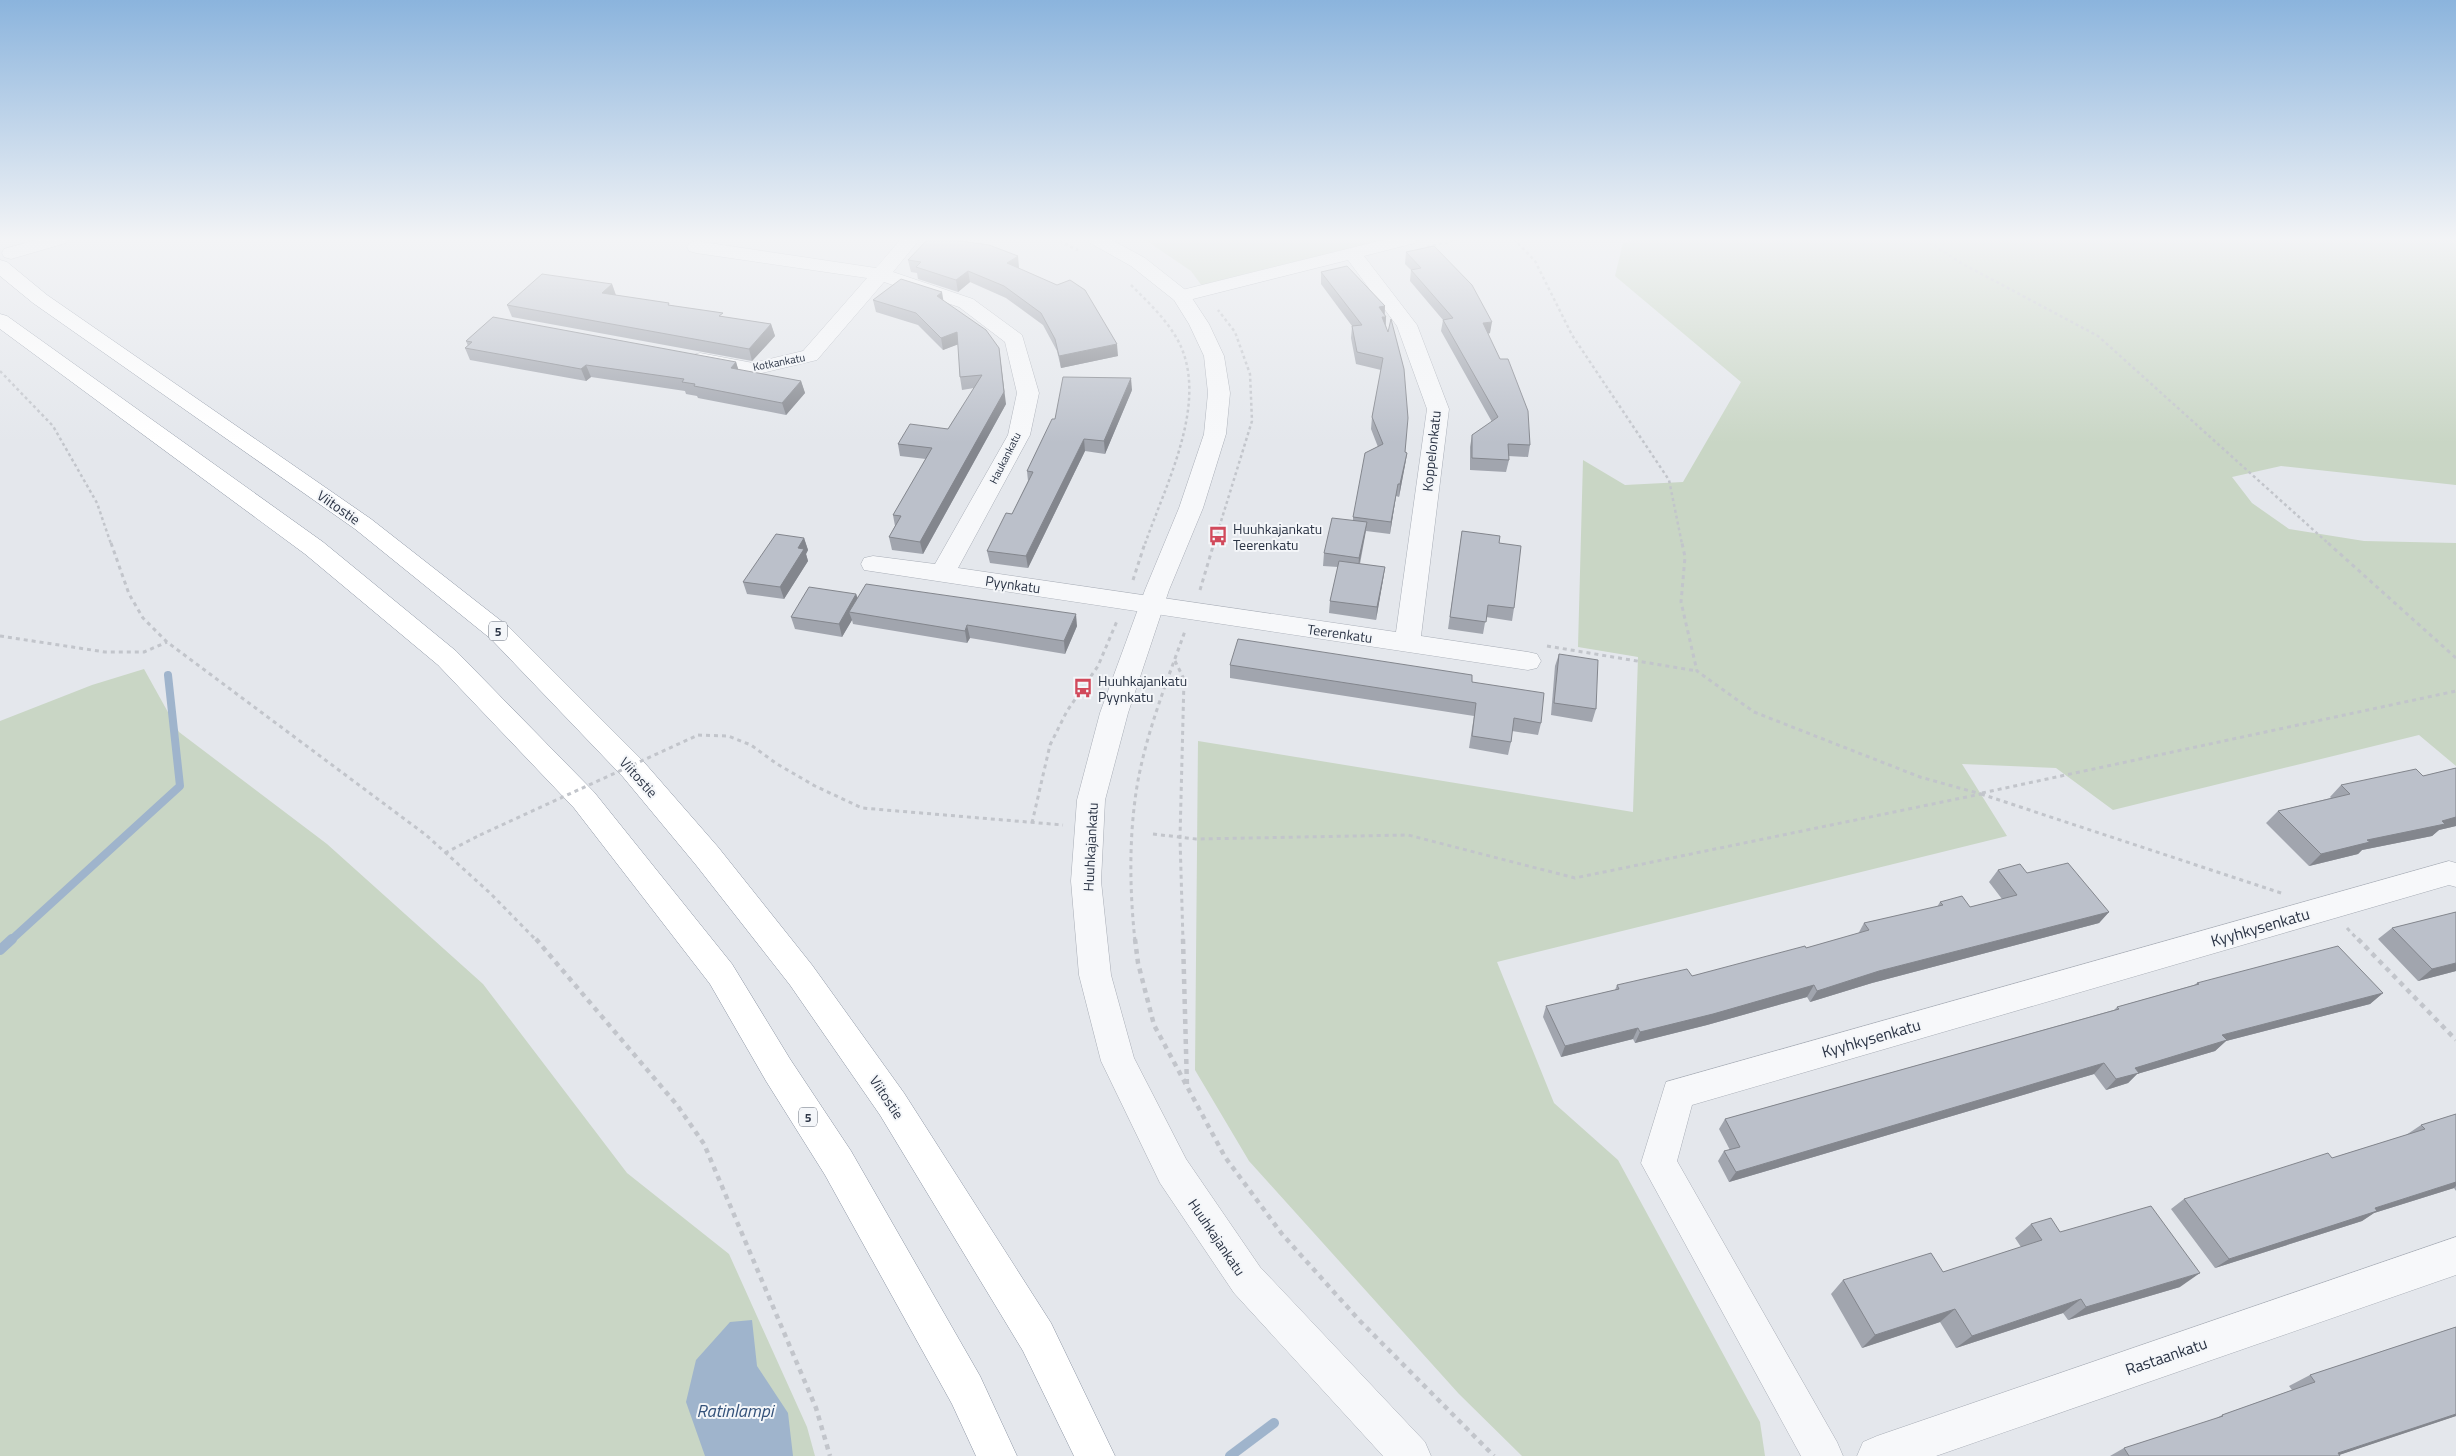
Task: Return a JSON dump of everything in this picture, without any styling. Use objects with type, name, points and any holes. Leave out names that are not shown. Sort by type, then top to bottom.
[{"type":"highway","name":"Viitostie","points":[[51,307],[363,524],[493,627],[633,770],[707,856],[801,975],[892,1104],[1037,1337],[1095,1456]]},
{"type":"highway","name":"5","points":[[0,320],[314,548],[447,658],[584,800],[721,974],[778,1070],[838,1162],[966,1390],[997,1456]]},
{"type":"street","name":"Kotkankatu","points":[[684,356],[753,369],[810,356],[852,307]]},
{"type":"street","name":"Haukankatu","points":[[942,574],[1019,434],[1028,393],[1015,339],[971,307]]},
{"type":"street","name":"Huuhkajankatu","points":[[1188,307],[1199,324],[1214,356],[1219,393],[1215,434],[1192,508],[1139,602],[1114,713],[1091,800],[1086,881],[1095,975],[1118,1061],[1173,1171],[1247,1280],[1411,1456]]},
{"type":"street","name":"Koppelonkatu","points":[[1393,307],[1407,325],[1438,409],[1407,643]]},
{"type":"street","name":"Pyynkatu","points":[[873,564],[1139,602]]},
{"type":"street","name":"Teerenkatu","points":[[1139,602],[1193,612],[1407,643],[1533,653]]},
{"type":"street","name":"Kyyhkysenkatu","points":[[1823,1456],[1660,1163],[1678,1093],[2449,873],[2456,875]]},
{"type":"street","name":"Rastaankatu","points":[[1877,1456],[2456,1256]]},
{"type":"path","points":[[1032,823],[1039,785],[1050,745],[1067,711],[1139,602],[1187,422],[1191,385],[1185,356],[1171,329],[1162,315],[1154,307]]},
{"type":"path","points":[[1558,307],[1572,335],[1669,480],[1685,557],[1681,602],[1697,671]]},
{"type":"path","points":[[2043,307],[2098,336],[2456,658]]},
{"type":"path","points":[[0,372],[53,426],[97,503],[129,594],[143,618],[168,642],[426,835],[501,904],[540,944],[677,1104],[704,1144],[816,1408],[830,1456]]},
{"type":"path","points":[[1193,612],[1155,714],[1135,799],[1130,898],[1138,963],[1154,1025],[1226,1157],[1282,1234],[1358,1320],[1494,1456]]},
{"type":"path","points":[[0,636],[105,652],[144,652],[168,642]]},
{"type":"path","points":[[1533,653],[1697,671],[1754,712],[1920,777],[1980,794],[2326,908],[2456,1040]]},
{"type":"path","points":[[1174,660],[1184,679],[1180,838],[1187,1088]]},
{"type":"path","points":[[1153,834],[1196,839],[1408,835],[1576,878],[1980,794],[2456,691]]},
{"type":"path","points":[[445,853],[480,835],[698,735],[728,736],[751,745],[777,764],[815,786],[862,808],[1064,825]]},
{"type":"green space","points":[[1652,307],[2456,307],[2456,485],[2281,466],[2232,477],[2252,503],[2289,529],[2364,541],[2456,543],[2456,766],[2419,735],[2113,810],[2056,768],[1962,764],[2007,836],[1497,962],[1554,1103],[1618,1160],[1760,1422],[1765,1456],[1522,1456],[1459,1394],[1249,1161],[1195,1070],[1198,741],[1633,812],[1638,657],[1578,647],[1583,460],[1625,485],[1683,482],[1741,382]]},
{"type":"green space","points":[[144,669],[179,732],[327,844],[483,984],[627,1173],[729,1254],[807,1427],[815,1456],[0,1456],[0,721],[92,685]]},
{"type":"water","name":"Ratinlampi","points":[[752,1320],[757,1366],[788,1413],[793,1456],[705,1456],[686,1402],[696,1360],[730,1322]]},
{"type":"building","points":[[518,307],[681,307],[723,313],[719,316],[771,324],[749,349]]},
{"type":"building","points":[[896,307],[953,307],[986,330],[999,348],[1004,392],[920,542],[889,537],[901,516],[893,515],[932,448],[898,444],[910,424],[948,429],[982,375],[960,377],[957,332],[941,338],[916,313]]},
{"type":"building","points":[[1033,307],[1095,307],[1117,344],[1059,356],[1055,339],[1041,313]]},
{"type":"building","points":[[1348,307],[1379,307],[1386,317],[1382,317],[1388,332],[1391,319],[1404,369],[1408,418],[1405,452],[1407,453],[1400,484],[1398,484],[1391,522],[1353,517],[1365,453],[1383,444],[1372,417],[1383,358],[1357,352],[1352,326],[1362,325]]},
{"type":"building","points":[[1443,307],[1484,307],[1492,322],[1483,323],[1500,359],[1508,359],[1528,411],[1530,445],[1508,444],[1509,460],[1472,458],[1472,435],[1498,417],[1443,320],[1453,318]]},
{"type":"building","points":[[493,317],[736,362],[731,368],[801,381],[782,403],[694,386],[695,384],[682,382],[684,379],[586,365],[581,369],[465,348],[472,342],[466,341]]},
{"type":"building","points":[[1063,377],[1131,378],[1104,441],[1084,439],[1026,556],[987,551],[1006,513],[1012,514],[1033,472],[1027,471],[1052,419],[1055,419]]},
{"type":"building","points":[[1332,518],[1367,522],[1359,558],[1324,553]]},
{"type":"building","points":[[1462,531],[1500,536],[1499,543],[1521,546],[1514,608],[1488,605],[1486,622],[1450,617]]},
{"type":"building","points":[[776,534],[804,538],[798,548],[804,549],[780,587],[743,582]]},
{"type":"building","points":[[1339,561],[1385,567],[1377,607],[1330,601]]},
{"type":"building","points":[[866,584],[1076,614],[1064,641],[967,625],[965,631],[849,612]]},
{"type":"building","points":[[809,587],[856,594],[839,624],[791,617]]},
{"type":"building","points":[[1238,639],[1472,675],[1472,682],[1544,693],[1541,723],[1514,718],[1511,742],[1472,736],[1476,703],[1230,665]]},
{"type":"building","points":[[1559,654],[1598,660],[1596,709],[1554,703]]},
{"type":"building","points":[[2456,768],[2456,817],[2442,821],[2445,824],[2367,840],[2370,842],[2321,854],[2278,811],[2350,794],[2341,785],[2416,769],[2423,776]]},
{"type":"building","points":[[2068,863],[2109,912],[1879,971],[1817,991],[1814,985],[1713,1014],[1640,1032],[1638,1028],[1565,1046],[1546,1006],[1619,989],[1617,985],[1687,969],[1692,976],[1805,946],[1806,948],[1869,930],[1864,923],[1943,905],[1940,902],[1962,896],[1970,907],[2017,895],[1998,870],[2020,864],[2027,873]]},
{"type":"building","points":[[2456,912],[2456,963],[2432,969],[2392,928]]},
{"type":"building","points":[[2338,946],[2383,993],[2222,1035],[2227,1040],[2135,1068],[2139,1073],[2116,1079],[2104,1063],[1736,1172],[1724,1151],[1740,1147],[1725,1119],[2119,1009],[2117,1007],[2199,984],[2197,983]]},
{"type":"building","points":[[2456,1114],[2456,1182],[2375,1208],[2377,1211],[2229,1259],[2184,1199],[2328,1153],[2332,1158],[2425,1129],[2421,1125]]},
{"type":"building","points":[[2151,1206],[2200,1273],[2086,1307],[2081,1299],[1972,1336],[1955,1309],[1875,1335],[1843,1280],[1931,1253],[1943,1272],[2042,1240],[2031,1224],[2051,1218],[2060,1232]]},
{"type":"building","points":[[2456,1327],[2456,1414],[2338,1453],[2340,1456],[2129,1456],[2124,1448],[2223,1416],[2315,1382],[2310,1375]]},
{"type":"waterway","points":[[10,941],[180,786],[168,675]]},
{"type":"waterway","points":[[0,950],[12,939]]},
{"type":"waterway","points":[[1230,1456],[1274,1423]]},
{"type":"place","name":"Huuhkajankatu Teerenkatu","points":[[1218,536]]},
{"type":"place","name":"Huuhkajankatu Pyynkatu","points":[[1083,688]]}]
